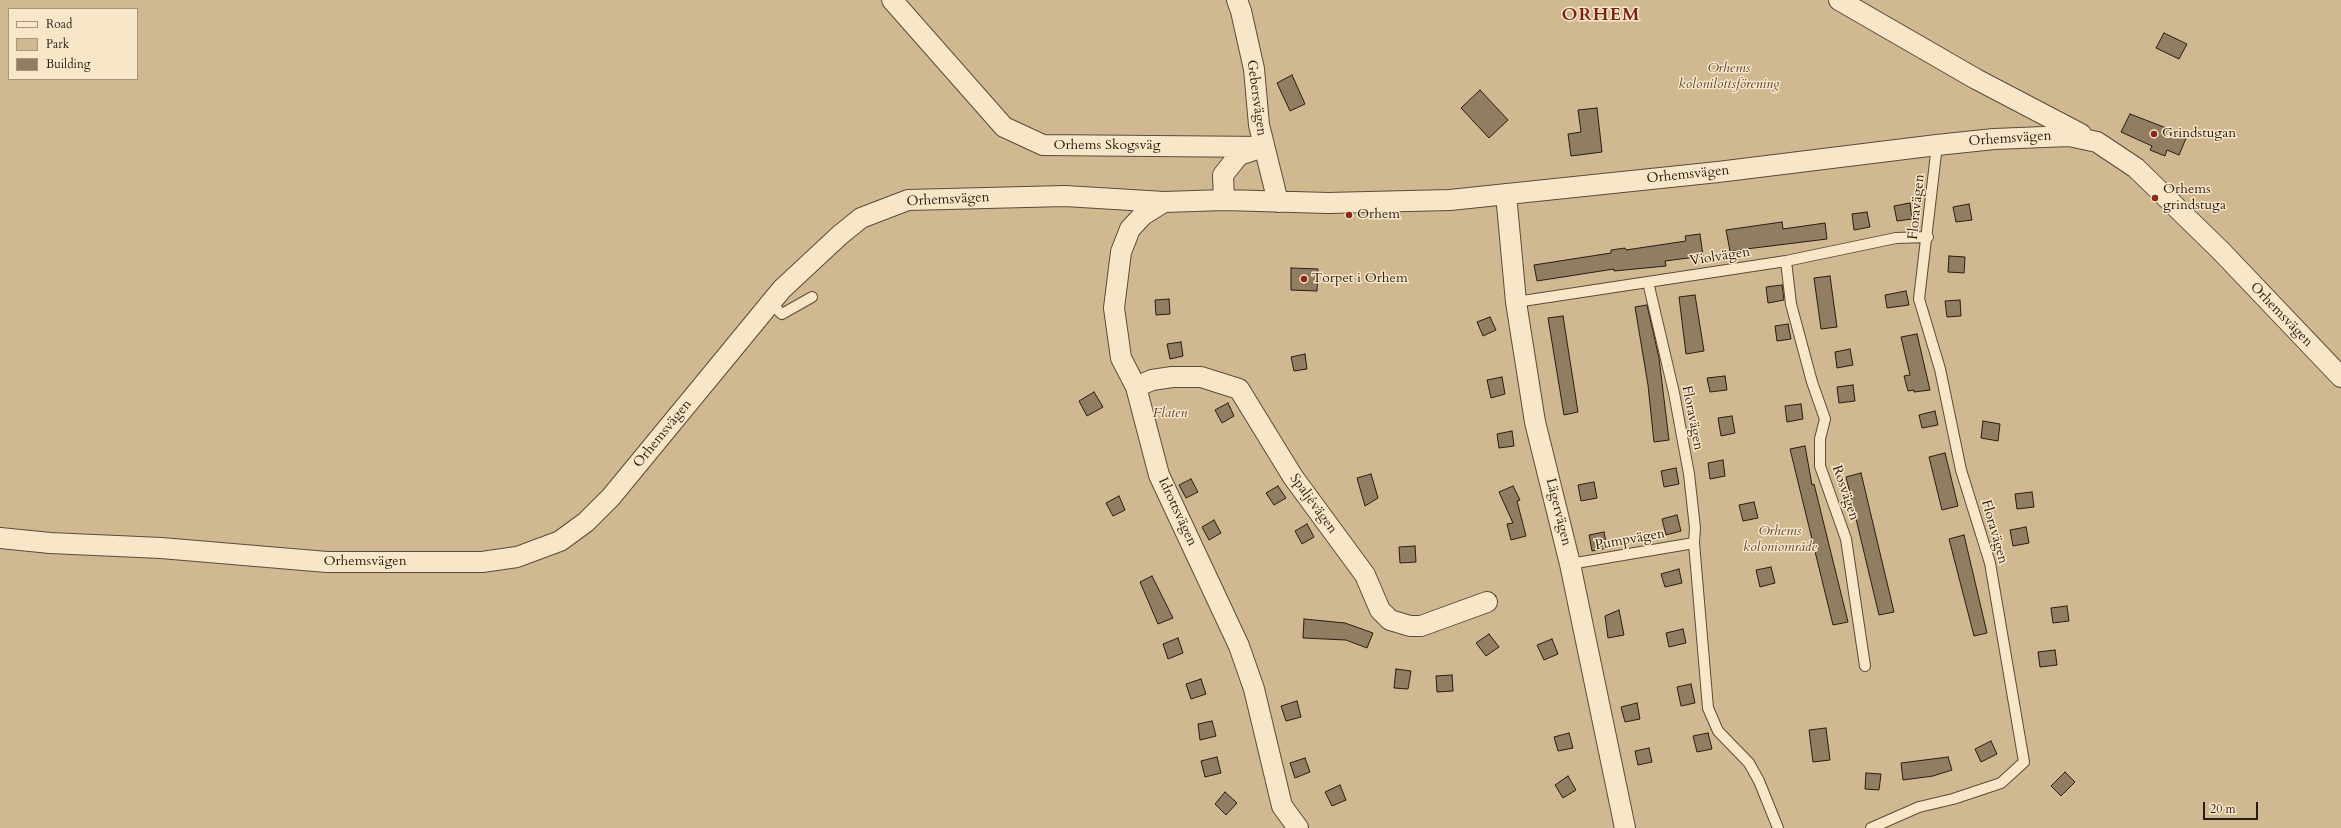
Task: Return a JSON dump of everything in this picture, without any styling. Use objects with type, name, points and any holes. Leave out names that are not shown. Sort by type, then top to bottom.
[{"type":"street","name":"Orhems Skogsväg","points":[[892,0],[1004,127],[1043,145],[1263,147]]},
{"type":"street","name":"Gebersvägen","points":[[1224,200],[1223,175],[1239,155],[1263,147],[1259,125],[1254,69],[1242,11],[1237,0]]},
{"type":"street","name":"Orhemsvägen","points":[[1839,0],[1976,79],[2117,153],[2158,188],[2341,377]]},
{"type":"street","name":"Orhemsvägen","points":[[0,538],[50,543],[161,548],[327,562],[482,562],[517,557],[560,541],[586,522],[611,497],[782,289],[840,234],[861,218],[908,200],[1065,196],[1164,202],[1224,200],[1328,203],[1450,200],[1718,172],[1937,144],[2046,136],[2070,136],[2097,142]]},
{"type":"street","points":[[1263,147],[1278,202]]},
{"type":"street","name":"Lägervägen","points":[[1506,194],[1516,302],[1535,422],[1570,564],[1625,828]]},
{"type":"street","name":"Idrottsvägen","points":[[1164,202],[1143,215],[1130,228],[1121,252],[1114,308],[1121,358],[1136,387],[1159,475],[1239,646],[1254,689],[1282,806],[1298,828]]},
{"type":"street","name":"Spaljévägen","points":[[1136,387],[1152,380],[1172,377],[1201,377],[1239,390],[1293,477],[1365,575],[1380,610],[1390,620],[1410,626],[1421,626],[1487,602]]},
{"type":"lane","name":"Floravägen","points":[[1871,828],[1919,807],[1953,799],[2001,783],[2024,762],[1990,563],[1962,470],[1940,369],[1919,299],[1928,237],[1937,144]]},
{"type":"lane","name":"Violvägen","points":[[1516,302],[1786,261],[1896,238],[1928,237]]},
{"type":"lane","name":"Rosvägen","points":[[1786,261],[1791,304],[1812,382],[1825,419],[1820,439],[1820,466],[1846,539],[1865,666]]},
{"type":"lane","name":"Floravägen","points":[[1648,282],[1674,393],[1689,474],[1695,528],[1694,543],[1708,708],[1718,731],[1749,763],[1759,781],[1778,828]]},
{"type":"lane","points":[[770,303],[782,314],[812,297]]},
{"type":"lane","name":"Pumpvägen","points":[[1570,564],[1694,543]]},
{"type":"green space","name":"Flaten","points":[[0,0],[2341,0],[2341,828],[0,828]]},
{"type":"building","points":[[2164,33],[2187,44],[2179,59],[2156,48]]},
{"type":"building","points":[[1292,75],[1305,104],[1290,111],[1277,83]]},
{"type":"building","points":[[1480,90],[1508,120],[1489,138],[1461,108]]},
{"type":"building","points":[[1597,108],[1602,152],[1571,156],[1568,134],[1581,132],[1578,110]]},
{"type":"building","name":"Grindstugan","points":[[2130,114],[2187,136],[2179,155],[2167,150],[2165,156],[2150,150],[2152,146],[2121,132]]},
{"type":"building","points":[[1910,203],[1912,219],[1897,221],[1894,206]]},
{"type":"building","points":[[1969,204],[1972,220],[1956,222],[1953,207]]},
{"type":"building","points":[[1867,212],[1870,227],[1854,230],[1852,214]]},
{"type":"building","points":[[1782,222],[1783,229],[1825,223],[1827,239],[1730,251],[1726,230]]},
{"type":"building","points":[[1700,234],[1703,256],[1665,261],[1666,266],[1614,271],[1614,269],[1537,281],[1534,265],[1611,253],[1611,250],[1625,248],[1626,250],[1686,241],[1685,236]]},
{"type":"building","points":[[1949,256],[1965,257],[1964,273],[1948,272]]},
{"type":"building","name":"Torpet i Orhem","points":[[1291,268],[1318,269],[1317,291],[1291,290]]},
{"type":"building","points":[[1830,276],[1837,327],[1821,329],[1814,278]]},
{"type":"building","points":[[1782,285],[1784,300],[1768,303],[1766,287]]},
{"type":"building","points":[[1906,291],[1909,305],[1887,308],[1885,295]]},
{"type":"building","points":[[1695,295],[1704,351],[1686,354],[1679,297]]},
{"type":"building","points":[[1169,299],[1170,314],[1156,315],[1155,300]]},
{"type":"building","points":[[1960,300],[1961,316],[1947,317],[1945,301]]},
{"type":"building","points":[[1647,305],[1659,358],[1669,440],[1654,442],[1648,385],[1635,307]]},
{"type":"building","points":[[1563,316],[1578,412],[1564,415],[1548,318]]},
{"type":"building","points":[[1490,317],[1496,330],[1483,336],[1477,322]]},
{"type":"building","points":[[1788,324],[1791,339],[1777,341],[1775,326]]},
{"type":"building","points":[[1917,334],[1930,390],[1914,392],[1914,390],[1908,391],[1904,376],[1910,375],[1901,337]]},
{"type":"building","points":[[1181,342],[1183,356],[1170,359],[1167,344]]},
{"type":"building","points":[[1850,349],[1853,365],[1837,368],[1835,352]]},
{"type":"building","points":[[1305,354],[1307,369],[1294,371],[1291,357]]},
{"type":"building","points":[[1725,376],[1727,390],[1710,392],[1707,378]]},
{"type":"building","points":[[1502,377],[1505,394],[1491,398],[1487,380]]},
{"type":"building","points":[[1853,385],[1855,401],[1839,403],[1837,387]]},
{"type":"building","points":[[1094,392],[1103,407],[1087,416],[1079,401]]},
{"type":"building","points":[[1228,403],[1234,416],[1222,423],[1215,410]]},
{"type":"building","points":[[1801,404],[1803,419],[1787,422],[1785,406]]},
{"type":"building","points":[[1935,411],[1938,425],[1922,428],[1919,415]]},
{"type":"building","points":[[1732,416],[1735,433],[1721,436],[1718,418]]},
{"type":"building","points":[[1983,421],[2000,424],[1998,441],[1981,438]]},
{"type":"building","points":[[1512,431],[1514,446],[1499,448],[1497,434]]},
{"type":"building","points":[[1805,446],[1812,485],[1814,484],[1848,622],[1833,625],[1790,449]]},
{"type":"building","points":[[1945,453],[1958,506],[1942,510],[1929,457]]},
{"type":"building","points":[[1723,460],[1725,476],[1710,479],[1708,463]]},
{"type":"building","points":[[1676,468],[1679,484],[1664,487],[1661,471]]},
{"type":"building","points":[[1861,473],[1894,612],[1879,615],[1846,477]]},
{"type":"building","points":[[1371,474],[1378,498],[1365,506],[1357,478]]},
{"type":"building","points":[[1191,479],[1198,492],[1186,498],[1179,485]]},
{"type":"building","points":[[1594,482],[1597,498],[1581,501],[1578,485]]},
{"type":"building","points":[[1278,486],[1286,498],[1274,505],[1266,493]]},
{"type":"building","points":[[1513,486],[1520,500],[1517,501],[1526,536],[1511,540],[1507,524],[1513,523],[1499,492]]},
{"type":"building","points":[[2032,492],[2034,507],[2017,509],[2015,494]]},
{"type":"building","points":[[1119,496],[1125,510],[1113,516],[1106,503]]},
{"type":"building","points":[[1754,502],[1758,518],[1743,521],[1739,505]]},
{"type":"building","points":[[1677,515],[1681,531],[1666,535],[1662,519]]},
{"type":"building","points":[[1214,520],[1221,533],[1209,540],[1202,527]]},
{"type":"building","points":[[1307,524],[1314,537],[1302,544],[1295,531]]},
{"type":"building","points":[[2026,527],[2029,543],[2013,546],[2010,530]]},
{"type":"building","points":[[1604,532],[1607,548],[1592,551],[1589,535]]},
{"type":"building","points":[[1964,535],[1987,633],[1974,636],[1949,539]]},
{"type":"building","points":[[1415,546],[1416,562],[1400,563],[1399,547]]},
{"type":"building","points":[[1771,567],[1775,583],[1760,587],[1756,570]]},
{"type":"building","points":[[1679,569],[1682,583],[1665,587],[1661,574]]},
{"type":"building","points":[[1152,576],[1173,618],[1158,624],[1140,582]]},
{"type":"building","points":[[2067,606],[2069,621],[2053,623],[2051,608]]},
{"type":"building","points":[[1619,610],[1624,635],[1608,638],[1605,616]]},
{"type":"building","points":[[1304,619],[1345,623],[1373,633],[1367,648],[1346,640],[1303,638]]},
{"type":"building","points":[[1683,629],[1686,643],[1669,647],[1666,633]]},
{"type":"building","points":[[1489,634],[1499,647],[1486,656],[1476,643]]},
{"type":"building","points":[[1178,638],[1183,653],[1168,659],[1163,644]]},
{"type":"building","points":[[1552,639],[1558,654],[1544,660],[1537,645]]},
{"type":"building","points":[[2055,650],[2057,665],[2040,667],[2038,652]]},
{"type":"building","points":[[1396,669],[1411,671],[1408,689],[1394,688]]},
{"type":"building","points":[[1452,675],[1453,691],[1437,692],[1436,676]]},
{"type":"building","points":[[1201,679],[1206,694],[1191,699],[1186,684]]},
{"type":"building","points":[[1691,684],[1695,703],[1681,706],[1677,687]]},
{"type":"building","points":[[1297,701],[1301,717],[1286,721],[1281,706]]},
{"type":"building","points":[[1637,703],[1640,719],[1625,722],[1621,707]]},
{"type":"building","points":[[1212,721],[1216,736],[1200,740],[1198,724]]},
{"type":"building","points":[[1826,728],[1830,760],[1813,762],[1809,730]]},
{"type":"building","points":[[1569,733],[1573,748],[1558,751],[1554,737]]},
{"type":"building","points":[[1708,733],[1712,749],[1697,752],[1693,736]]},
{"type":"building","points":[[1991,741],[1997,754],[1981,762],[1975,749]]},
{"type":"building","points":[[1649,748],[1652,762],[1638,765],[1635,751]]},
{"type":"building","points":[[1217,757],[1221,773],[1205,777],[1201,761]]},
{"type":"building","points":[[1948,757],[1952,770],[1933,776],[1903,780],[1901,763]]},
{"type":"building","points":[[1305,758],[1310,772],[1295,778],[1290,763]]},
{"type":"building","points":[[2065,772],[2075,782],[2061,796],[2051,786]]},
{"type":"building","points":[[1866,773],[1881,774],[1879,790],[1865,789]]},
{"type":"building","points":[[1568,776],[1576,790],[1563,798],[1555,785]]},
{"type":"building","points":[[1340,785],[1346,800],[1332,806],[1325,792]]},
{"type":"building","points":[[1225,792],[1237,803],[1226,815],[1215,804]]},
{"type":"place","name":"Grindstugan","points":[[2154,134]]},
{"type":"place","name":"Orhems grindstuga","points":[[2155,198]]},
{"type":"place","name":"Orhem","points":[[1349,215]]},
{"type":"place","name":"Torpet i Orhem","points":[[1304,279]]},
{"type":"district","name":"ORHEM","points":[[1601,16]]},
{"type":"park label","name":"Orhems kolonilottsförening","points":[[1729,78]]},
{"type":"park label","name":"Orhems koloniområde","points":[[1780,540]]}]
